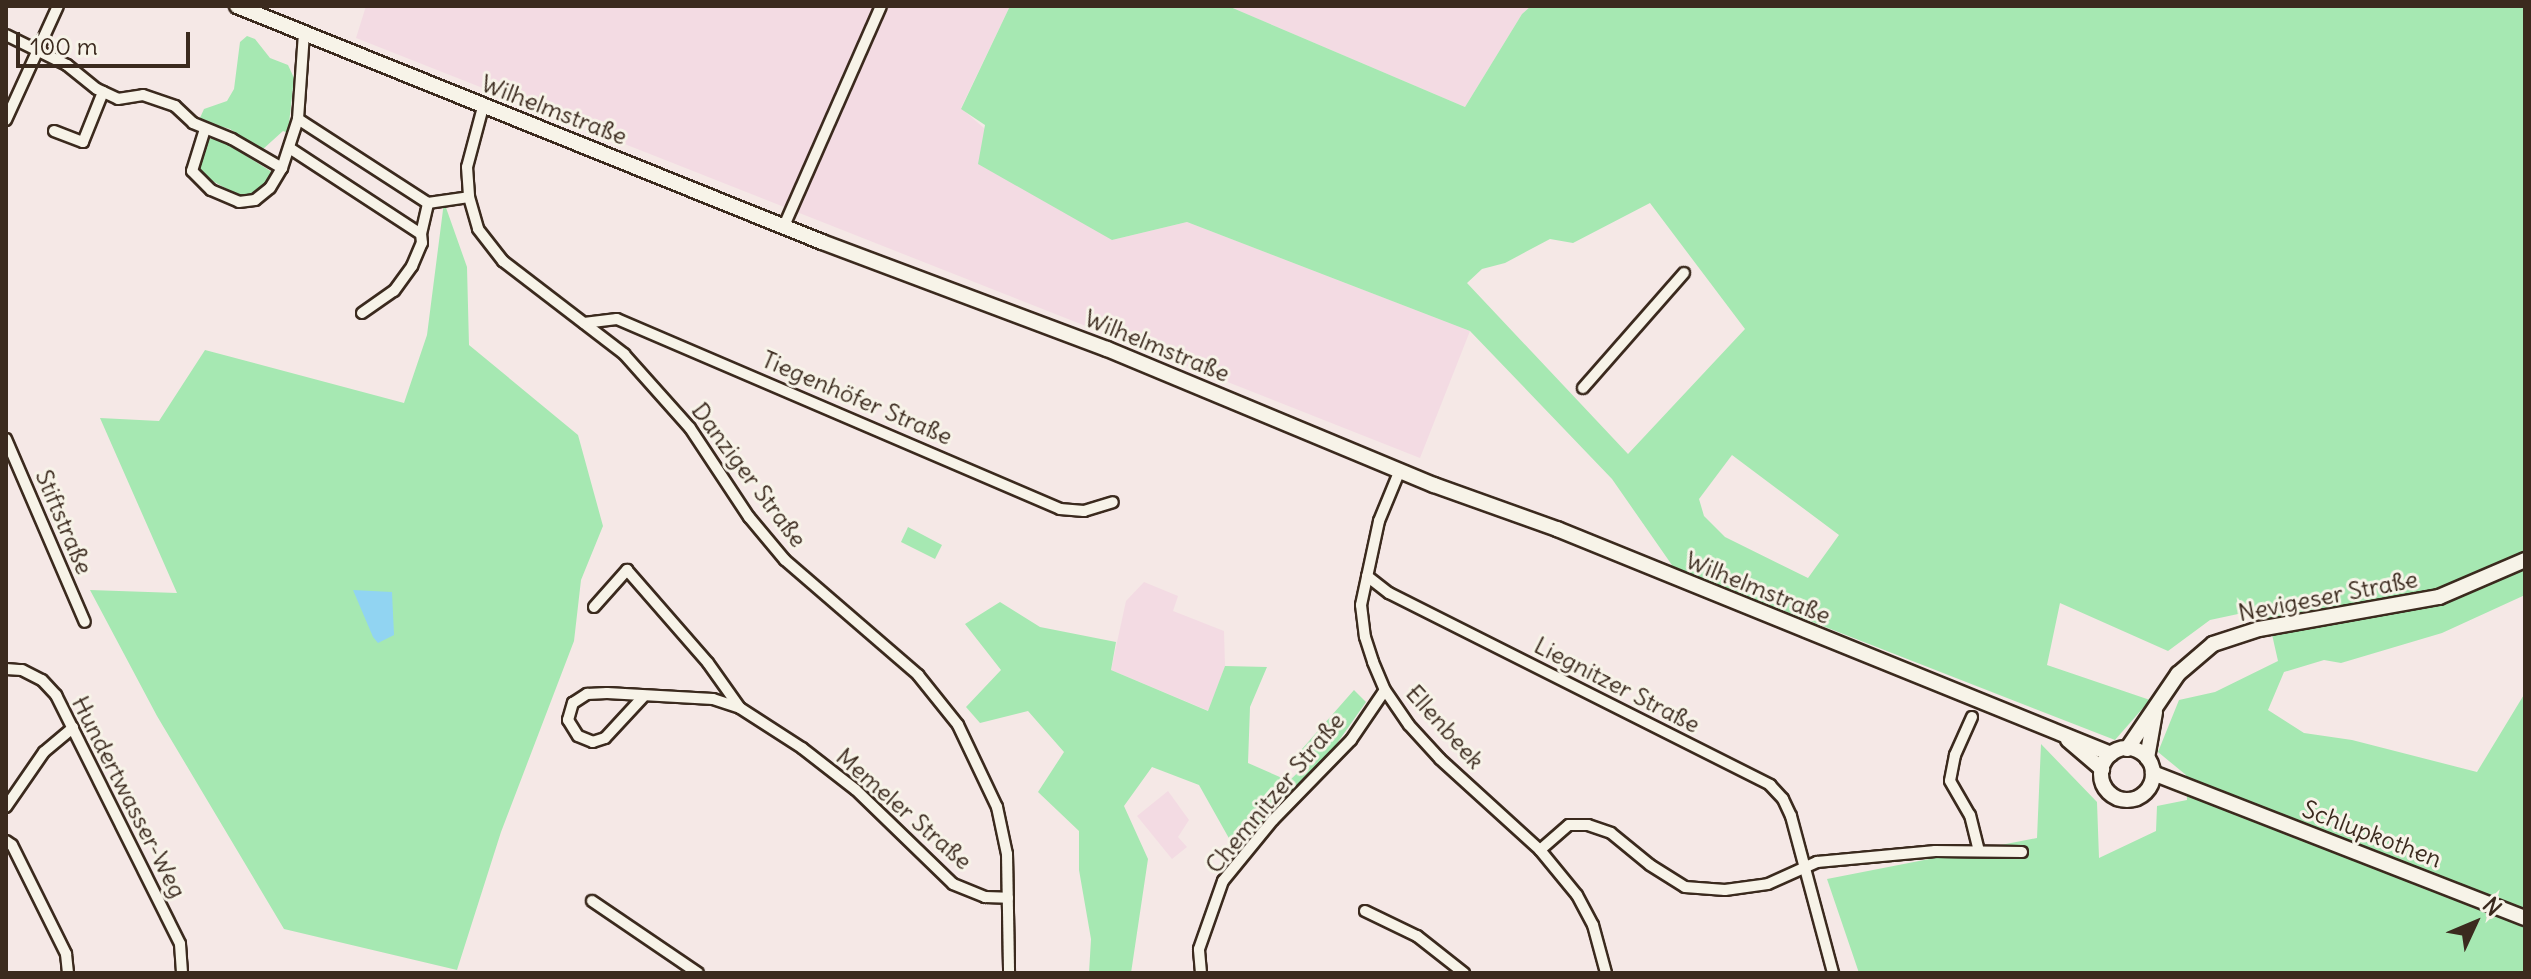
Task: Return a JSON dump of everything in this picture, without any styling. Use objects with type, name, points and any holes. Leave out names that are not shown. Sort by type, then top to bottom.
[{"type":"main road","name":"Wilhelmstraße","points":[[237,6],[784,226],[1107,349],[1400,470],[1557,529],[2111,754]]},
{"type":"main road","name":"Nevigeser Straße","points":[[2129,746],[2151,717],[2158,700],[2197,655],[2229,637],[2439,597],[2525,560]]},
{"type":"main road","name":"Nevigeser Straße","points":[[2147,754],[2151,717]]},
{"type":"main road","name":"Wilhelmstraße","points":[[2059,732],[2102,769]]},
{"type":"main road","points":[[2129,746],[2147,754],[2152,780],[2138,798],[2119,799],[2104,786],[2102,769],[2111,754],[2129,746]]},
{"type":"main road","name":"Schlupkothen","points":[[2152,780],[2202,793],[2525,918]]},
{"type":"street","points":[[6,120],[58,6]]},
{"type":"street","points":[[784,226],[881,6]]},
{"type":"street","points":[[205,129],[192,171],[211,190],[239,202],[255,200],[270,188],[291,149],[298,119],[304,34]]},
{"type":"street","points":[[6,35],[67,65],[103,92],[118,99],[143,95],[175,106],[205,129],[232,139],[282,168]]},
{"type":"street","points":[[54,131],[83,142],[103,92]]},
{"type":"street","name":"Danziger Straße","points":[[483,107],[467,167],[469,197],[478,229],[503,261],[537,291],[624,354],[661,392],[749,517],[785,560],[904,663],[940,699],[981,767],[997,807],[1007,854],[1009,973]]},
{"type":"street","points":[[298,119],[428,203],[469,197]]},
{"type":"street","points":[[291,149],[421,234]]},
{"type":"street","points":[[362,313],[394,291],[412,266],[422,243],[428,203]]},
{"type":"street","points":[[1583,388],[1684,273]]},
{"type":"street","name":"Tiegenhöfer Straße","points":[[584,323],[617,319],[1060,509],[1084,511],[1113,502]]},
{"type":"street","name":"Stiftstraße","points":[[6,439],[85,622]]},
{"type":"street","name":"Ellenbeek","points":[[1400,470],[1379,521],[1361,605],[1365,637],[1385,690],[1409,725],[1440,759],[1540,850],[1577,895],[1593,925],[1606,973]]},
{"type":"street","name":"Memeler Straße","points":[[594,607],[627,570],[708,663],[740,708]]},
{"type":"street","name":"Liegnitzer Straße","points":[[1367,576],[1389,593],[1770,785],[1783,799],[1791,816],[1833,973]]},
{"type":"street","name":"Hundertwasser-Weg","points":[[6,669],[22,670],[42,680],[56,695],[180,944],[182,973]]},
{"type":"street","name":"Chemnitzer Straße","points":[[1201,973],[1199,949],[1223,881],[1273,820],[1351,740],[1385,690]]},
{"type":"street","name":"Memeler Straße","points":[[643,697],[605,738],[593,742],[578,736],[568,720],[573,703],[587,694],[713,699],[740,708],[802,748],[856,790],[953,884],[985,897],[1008,898]]},
{"type":"street","points":[[1972,717],[1955,755],[1950,781],[1970,815],[1979,850]]},
{"type":"street","points":[[6,807],[44,752],[73,728]]},
{"type":"street","points":[[1540,850],[1569,825],[1588,825],[1611,833],[1650,865],[1685,887],[1725,890],[1755,887],[1817,862],[1846,858],[1979,850],[2022,852]]},
{"type":"street","points":[[6,841],[12,845],[66,954],[68,973]]},
{"type":"street","points":[[592,901],[698,973]]},
{"type":"street","points":[[1365,911],[1417,936],[1464,973]]},
{"type":"shaded area","points":[[366,6],[1010,6],[961,108],[1112,240],[1187,222],[1470,331],[1420,458],[356,38]]},
{"type":"shaded area","points":[[1228,6],[1531,6],[1522,14],[1465,107]]},
{"type":"shaded area","points":[[1144,582],[1178,596],[1173,611],[1224,631],[1225,666],[1209,711],[1111,670],[1126,601]]},
{"type":"shaded area","points":[[1168,791],[1189,820],[1178,837],[1187,847],[1172,859],[1137,816]]},
{"type":"green space","points":[[1010,6],[1228,6],[1465,107],[1522,14],[1531,6],[2525,6],[2525,595],[2442,633],[2341,663],[2324,660],[2284,672],[2268,710],[2304,733],[2352,740],[2477,772],[2525,693],[2525,973],[1859,973],[1827,879],[2037,838],[2041,744],[2097,802],[2099,858],[2156,831],[2157,806],[2187,800],[2186,775],[2158,752],[2179,700],[2215,692],[2278,661],[2266,608],[2210,620],[2168,651],[2060,603],[2047,665],[2150,700],[2115,740],[1674,568],[1612,479],[1470,331],[1187,222],[1112,240],[978,164],[985,125],[961,109]],"holes":[[[1650,203],[1745,329],[1628,454],[1467,283],[1482,269],[1505,263],[1550,239],[1573,243]],[[1732,455],[1839,535],[1808,578],[1725,537],[1704,516],[1699,499]]]},
{"type":"green space","points":[[247,36],[255,39],[270,58],[288,65],[294,78],[288,133],[283,131],[262,150],[230,129],[199,120],[204,109],[227,101],[234,89],[240,42]]},
{"type":"green space","points":[[216,137],[275,174],[271,181],[254,196],[242,197],[203,176],[197,167],[209,139]]},
{"type":"green space","points":[[444,202],[467,267],[469,345],[578,435],[603,526],[581,580],[574,641],[501,832],[457,970],[284,929],[157,716],[90,590],[177,593],[100,418],[159,421],[205,350],[404,403],[427,335]]},
{"type":"green space","points":[[908,527],[942,545],[935,559],[901,542]]},
{"type":"green space","points":[[1000,602],[1040,627],[1116,642],[1111,670],[1208,711],[1225,666],[1267,667],[1250,707],[1248,763],[1289,781],[1310,761],[1302,749],[1354,690],[1366,702],[1324,762],[1235,849],[1199,785],[1152,767],[1124,806],[1148,859],[1131,973],[1089,973],[1091,939],[1079,870],[1079,831],[1038,792],[1064,752],[1028,711],[980,723],[966,707],[1001,670],[965,624]]},
{"type":"water","points":[[353,590],[392,592],[394,635],[378,643]]}]
